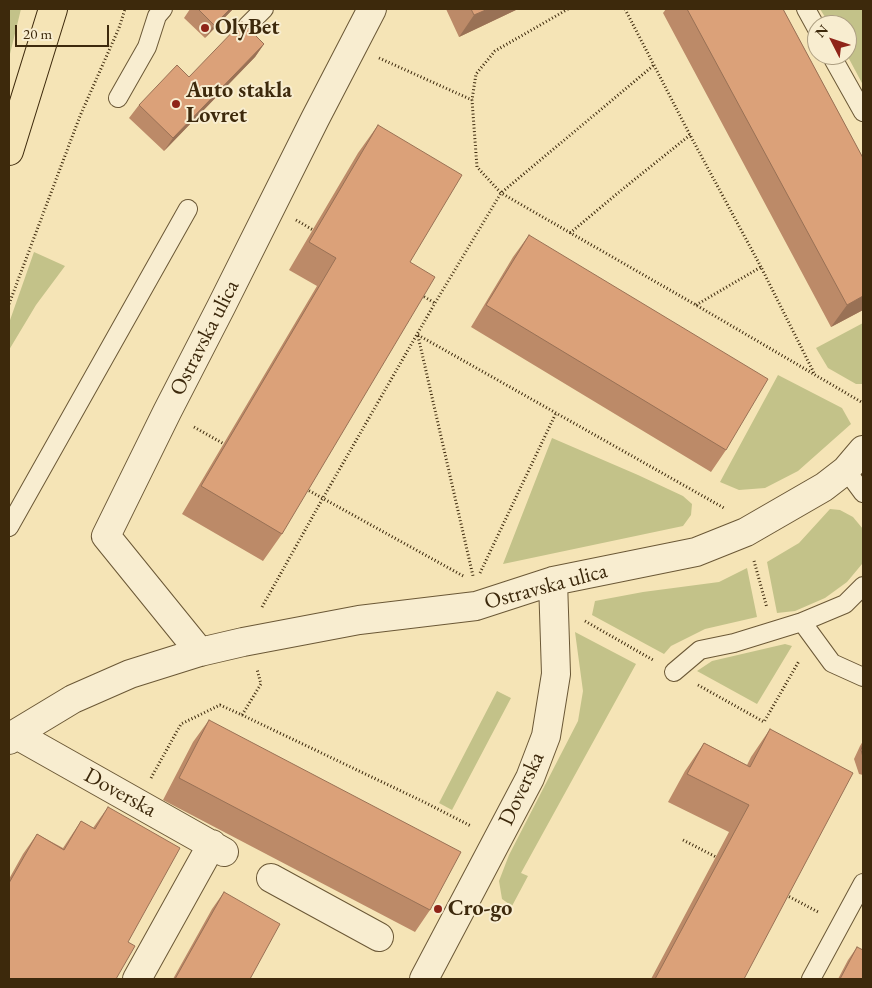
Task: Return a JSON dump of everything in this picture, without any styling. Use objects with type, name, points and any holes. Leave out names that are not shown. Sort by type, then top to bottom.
[{"type":"main road","points":[[9,151],[53,9]]},
{"type":"street","name":"Ostravska ulica","points":[[200,652],[106,536],[372,9]]},
{"type":"street","name":"Ostravska ulica","points":[[11,735],[73,699],[130,674],[200,652],[359,620],[476,606],[553,581],[696,552],[746,532],[824,487],[846,470],[863,450]]},
{"type":"street","name":"Doverska","points":[[424,979],[530,778],[546,736],[556,674],[553,581]]},
{"type":"street","name":"Doverska","points":[[11,735],[138,802],[218,848],[137,979]]},
{"type":"street","points":[[271,878],[379,937]]},
{"type":"lane","points":[[118,98],[148,46],[157,16],[163,9]]},
{"type":"lane","points":[[247,26],[264,9]]},
{"type":"lane","points":[[837,65],[863,112]]},
{"type":"lane","points":[[9,528],[188,209]]},
{"type":"lane","points":[[846,470],[863,493]]},
{"type":"lane","points":[[674,672],[700,650],[734,643],[802,622],[845,604],[863,586]]},
{"type":"lane","points":[[802,622],[832,663],[863,677]]},
{"type":"lane","points":[[811,979],[863,883]]},
{"type":"path","points":[[9,304],[80,116],[120,28],[125,9]]},
{"type":"path","points":[[568,9],[495,51],[476,74],[472,100],[477,167],[501,193],[863,403]]},
{"type":"path","points":[[625,9],[690,135],[762,267],[816,376]]},
{"type":"path","points":[[352,46],[472,100]]},
{"type":"path","points":[[242,715],[261,684],[257,670],[250,664],[243,642],[323,498],[501,193],[654,65]]},
{"type":"path","points":[[570,233],[690,135]]},
{"type":"path","points":[[696,305],[762,267]]},
{"type":"path","points":[[420,294],[436,303]]},
{"type":"path","points":[[418,335],[475,583],[556,413]]},
{"type":"path","points":[[418,335],[737,516],[746,532],[773,631]]},
{"type":"path","points":[[306,489],[466,578]]},
{"type":"path","points":[[582,620],[654,660]]},
{"type":"path","points":[[674,672],[764,722],[813,637]]},
{"type":"path","points":[[138,802],[181,724],[220,705],[424,802],[498,840]]},
{"type":"path","points":[[683,840],[716,857]]},
{"type":"path","points":[[784,894],[840,924]]},
{"type":"shaded area","points":[[9,9],[21,9],[9,58]]},
{"type":"shaded area","points":[[820,9],[863,9],[863,85],[852,65],[857,65],[857,15],[824,15]]},
{"type":"shaded area","points":[[34,252],[65,266],[36,305],[9,350],[9,323]]},
{"type":"shaded area","points":[[863,323],[863,384],[856,384],[828,368],[816,348]]},
{"type":"shaded area","points":[[778,375],[842,408],[851,424],[798,471],[765,488],[739,490],[720,482]]},
{"type":"shaded area","points":[[552,438],[683,496],[692,504],[691,515],[683,526],[503,564]]},
{"type":"shaded area","points":[[830,509],[840,510],[853,517],[863,529],[862,564],[847,582],[825,598],[795,611],[777,613],[767,562],[799,543]]},
{"type":"shaded area","points":[[747,568],[757,617],[705,629],[671,646],[664,654],[592,615],[595,601],[643,592],[719,582]]},
{"type":"shaded area","points":[[575,632],[636,664],[521,873],[528,876],[512,906],[502,899],[499,881],[509,855],[578,721],[583,691]]},
{"type":"shaded area","points":[[785,644],[792,646],[757,704],[697,671],[712,661]]},
{"type":"shaded area","points":[[497,691],[511,698],[452,810],[439,803]]},
{"type":"building","points":[[198,9],[230,9],[214,25]]},
{"type":"building","points":[[471,9],[488,9],[474,15]]},
{"type":"building","points":[[687,9],[783,9],[807,54],[807,65],[813,65],[863,158],[863,296],[847,305]]},
{"type":"building","name":"Auto stakla Lovret","points":[[242,22],[264,44],[173,138],[139,105],[177,65],[189,77]]},
{"type":"building","points":[[378,125],[462,175],[410,262],[435,277],[282,534],[201,486],[336,258],[309,242]]},
{"type":"building","points":[[529,235],[768,379],[726,450],[486,305]]},
{"type":"building","points":[[209,720],[461,852],[430,910],[179,778]]},
{"type":"building","points":[[770,729],[853,773],[744,979],[655,979],[749,805],[687,774],[704,743],[750,767]]},
{"type":"building","points":[[108,807],[180,848],[128,942],[135,946],[116,979],[9,979],[9,883],[37,834],[64,850],[81,821],[95,829]]},
{"type":"building","points":[[224,892],[280,924],[250,979],[175,979]]},
{"type":"building","points":[[857,947],[863,950],[863,979],[840,979]]},
{"type":"place","name":"OlyBet","points":[[205,28]]},
{"type":"place","name":"Auto stakla Lovret","points":[[176,104]]},
{"type":"place","name":"Cro-go","points":[[438,909]]}]
